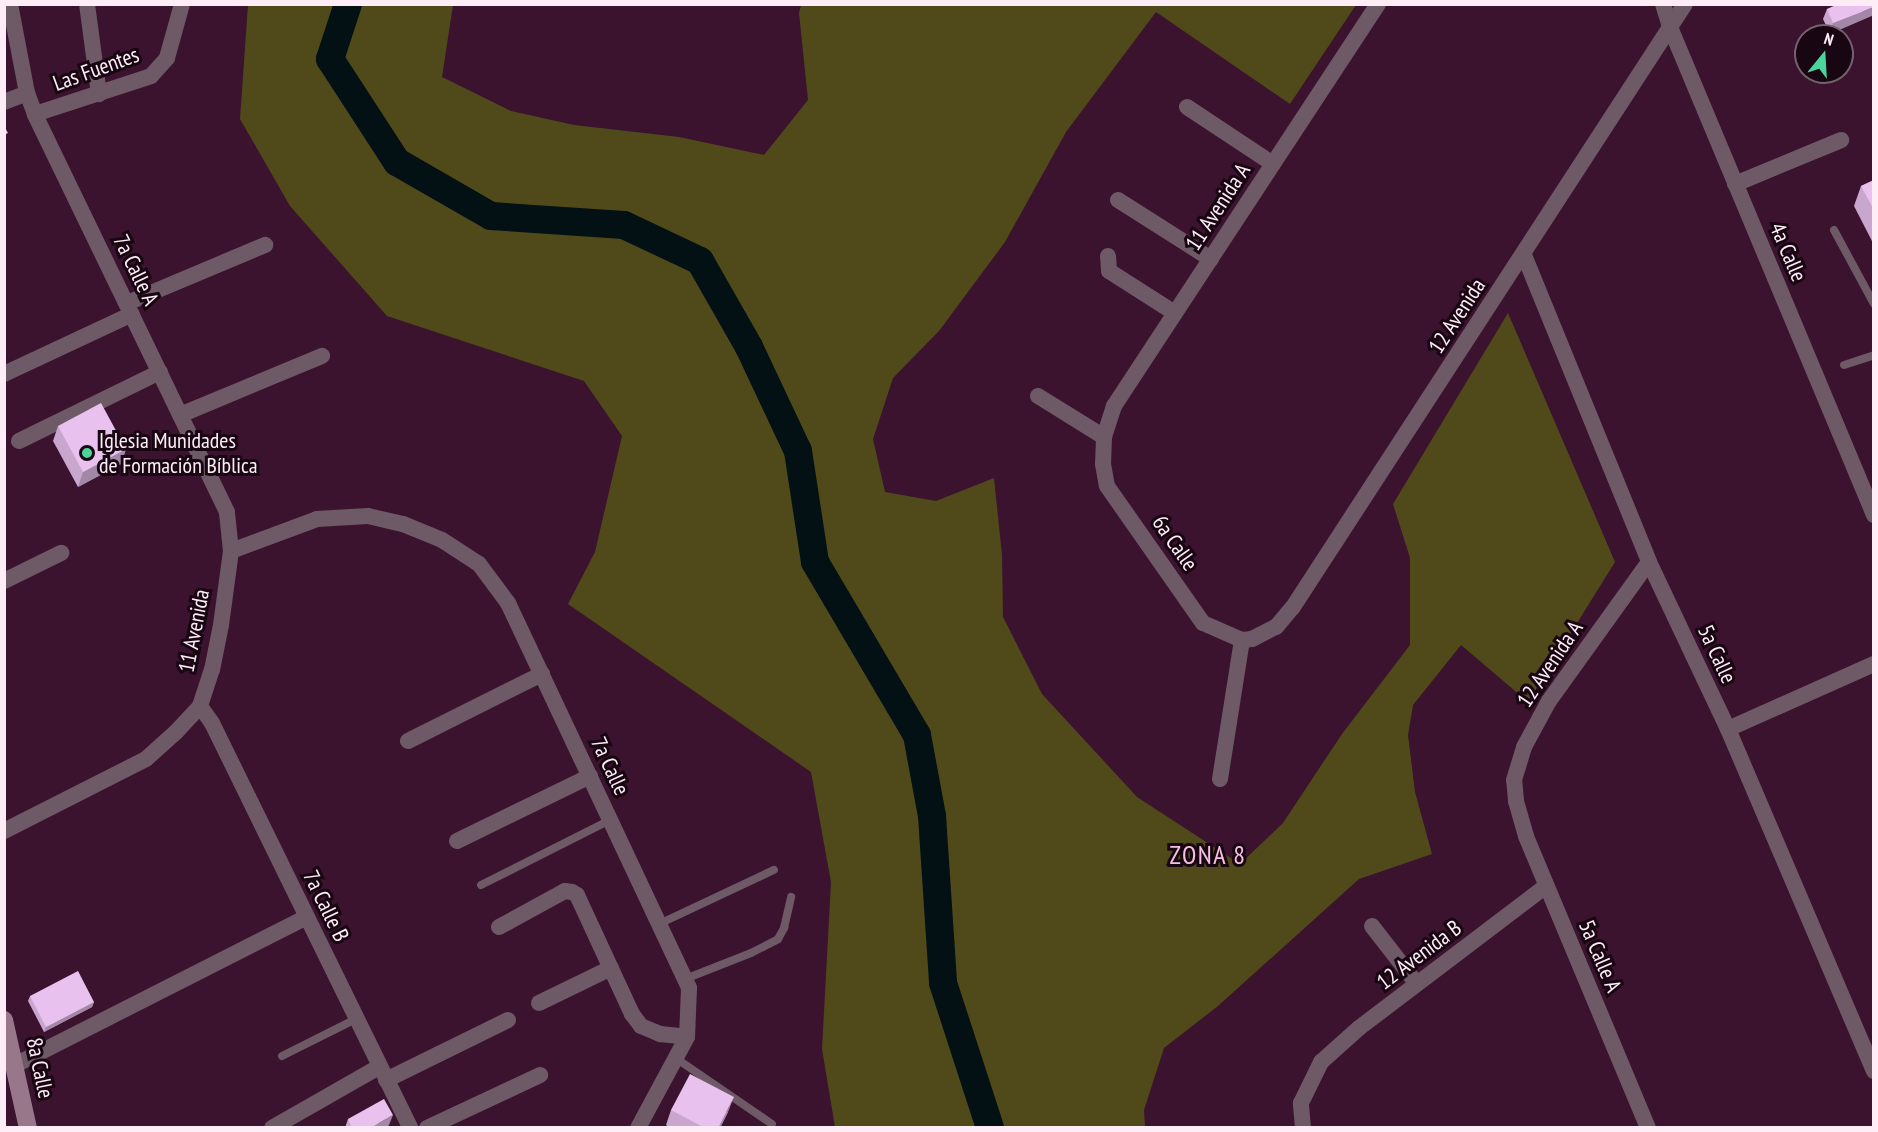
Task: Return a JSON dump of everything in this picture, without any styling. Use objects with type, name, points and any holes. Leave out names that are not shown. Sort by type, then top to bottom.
[{"type":"street","name":"7a Calle A","points":[[10,4],[27,93],[35,114],[227,512],[231,551]]},
{"type":"street","points":[[87,4],[99,94]]},
{"type":"street","name":"Las Fuentes","points":[[35,114],[151,76],[167,58],[182,4]]},
{"type":"street","name":"11 Avenida A","points":[[1104,437],[1114,406],[1378,4]]},
{"type":"street","name":"4a Calle","points":[[1663,4],[1670,27],[1874,515]]},
{"type":"street","name":"12 Avenida","points":[[1247,639],[1276,627],[1293,607],[1524,255],[1685,4]]},
{"type":"street","points":[[4,102],[27,93]]},
{"type":"street","points":[[1187,107],[1273,164]]},
{"type":"street","points":[[1736,184],[1841,140]]},
{"type":"street","points":[[1118,200],[1210,259]]},
{"type":"street","points":[[4,374],[129,308],[265,245]]},
{"type":"street","name":"5a Calle","points":[[1524,255],[1649,562],[1728,729],[1874,1071]]},
{"type":"street","points":[[1108,256],[1109,271],[1175,313]]},
{"type":"street","points":[[180,415],[322,356]]},
{"type":"street","points":[[19,441],[160,372]]},
{"type":"street","points":[[1038,396],[1104,437]]},
{"type":"street","name":"6a Calle","points":[[1104,437],[1103,464],[1107,486],[1203,623],[1247,639]]},
{"type":"street","name":"7a Calle","points":[[231,551],[317,519],[368,516],[403,524],[442,540],[479,564],[508,603],[689,988],[690,1013],[687,1037]]},
{"type":"street","name":"11 Avenida","points":[[4,831],[146,759],[176,732],[200,705],[212,670],[231,551]]},
{"type":"street","points":[[4,581],[61,553]]},
{"type":"street","name":"12 Avenida A","points":[[1516,801],[1514,780],[1524,747],[1549,701],[1649,562]]},
{"type":"street","points":[[1220,779],[1247,639]]},
{"type":"street","points":[[1728,729],[1874,664]]},
{"type":"street","points":[[408,741],[542,674]]},
{"type":"street","name":"7a Calle B","points":[[200,705],[212,723],[408,1127]]},
{"type":"street","points":[[457,841],[590,776]]},
{"type":"street","name":"5a Calle A","points":[[1516,801],[1526,836],[1546,886],[1648,1128]]},
{"type":"street","name":"12 Avenida B","points":[[1303,1128],[1301,1103],[1321,1062],[1417,984],[1546,886]]},
{"type":"street","points":[[499,927],[565,891],[572,892],[577,895],[632,1014],[641,1026],[660,1034],[687,1037],[638,1128]]},
{"type":"street","points":[[15,1065],[307,917]]},
{"type":"street","points":[[1372,926],[1417,984]]},
{"type":"street","points":[[539,1003],[611,968]]},
{"type":"street","name":"8a Calle","points":[[4,1020],[28,1128]]},
{"type":"street","points":[[272,1128],[383,1073],[508,1020]]},
{"type":"street","points":[[427,1128],[540,1075]]},
{"type":"lane","points":[[1834,230],[1874,304]]},
{"type":"lane","points":[[1844,365],[1874,355]]},
{"type":"lane","points":[[481,885],[610,820]]},
{"type":"lane","points":[[659,924],[774,870]]},
{"type":"lane","points":[[685,979],[751,953],[778,939],[784,928],[791,897]]},
{"type":"lane","points":[[282,1056],[356,1019]]},
{"type":"lane","points":[[677,1059],[772,1124]]},
{"type":"shaded area","points":[[248,5],[453,5],[442,77],[511,111],[574,125],[679,137],[764,155],[808,100],[799,13],[801,5],[1356,5],[1290,104],[1156,12],[1066,132],[1005,242],[939,331],[893,378],[873,439],[885,492],[936,501],[994,478],[1002,555],[1003,617],[1042,694],[1137,797],[1240,864],[1283,823],[1342,734],[1410,645],[1410,558],[1393,504],[1508,313],[1615,562],[1528,702],[1461,645],[1413,705],[1408,735],[1415,792],[1432,854],[1359,879],[1218,1006],[1164,1048],[1144,1110],[1145,1127],[835,1127],[822,1049],[831,882],[811,772],[568,604],[595,552],[622,436],[584,381],[387,316],[290,206],[240,119]]},
{"type":"building","points":[[1838,4],[1874,4],[1874,7],[1833,23],[1827,9]]},
{"type":"building","points":[[1874,180],[1874,210],[1861,186]]},
{"type":"building","name":"Iglesia Munidades de Formación Bíblica","points":[[101,403],[126,449],[83,472],[58,426]]},
{"type":"building","points":[[78,971],[94,1002],[46,1027],[30,996]]},
{"type":"building","points":[[690,1074],[734,1097],[718,1128],[705,1128],[671,1110]]},
{"type":"building","points":[[384,1099],[393,1115],[370,1128],[352,1128],[348,1119]]},
{"type":"waterway","points":[[348,4],[330,59],[397,162],[491,216],[624,225],[700,261],[749,347],[798,451],[815,562],[917,735],[932,816],[943,983],[990,1128]]},
{"type":"place","name":"Iglesia Munidades de Formación Bíblica","points":[[87,453]]},
{"type":"district","name":"ZONA 8","points":[[1208,855]]}]
